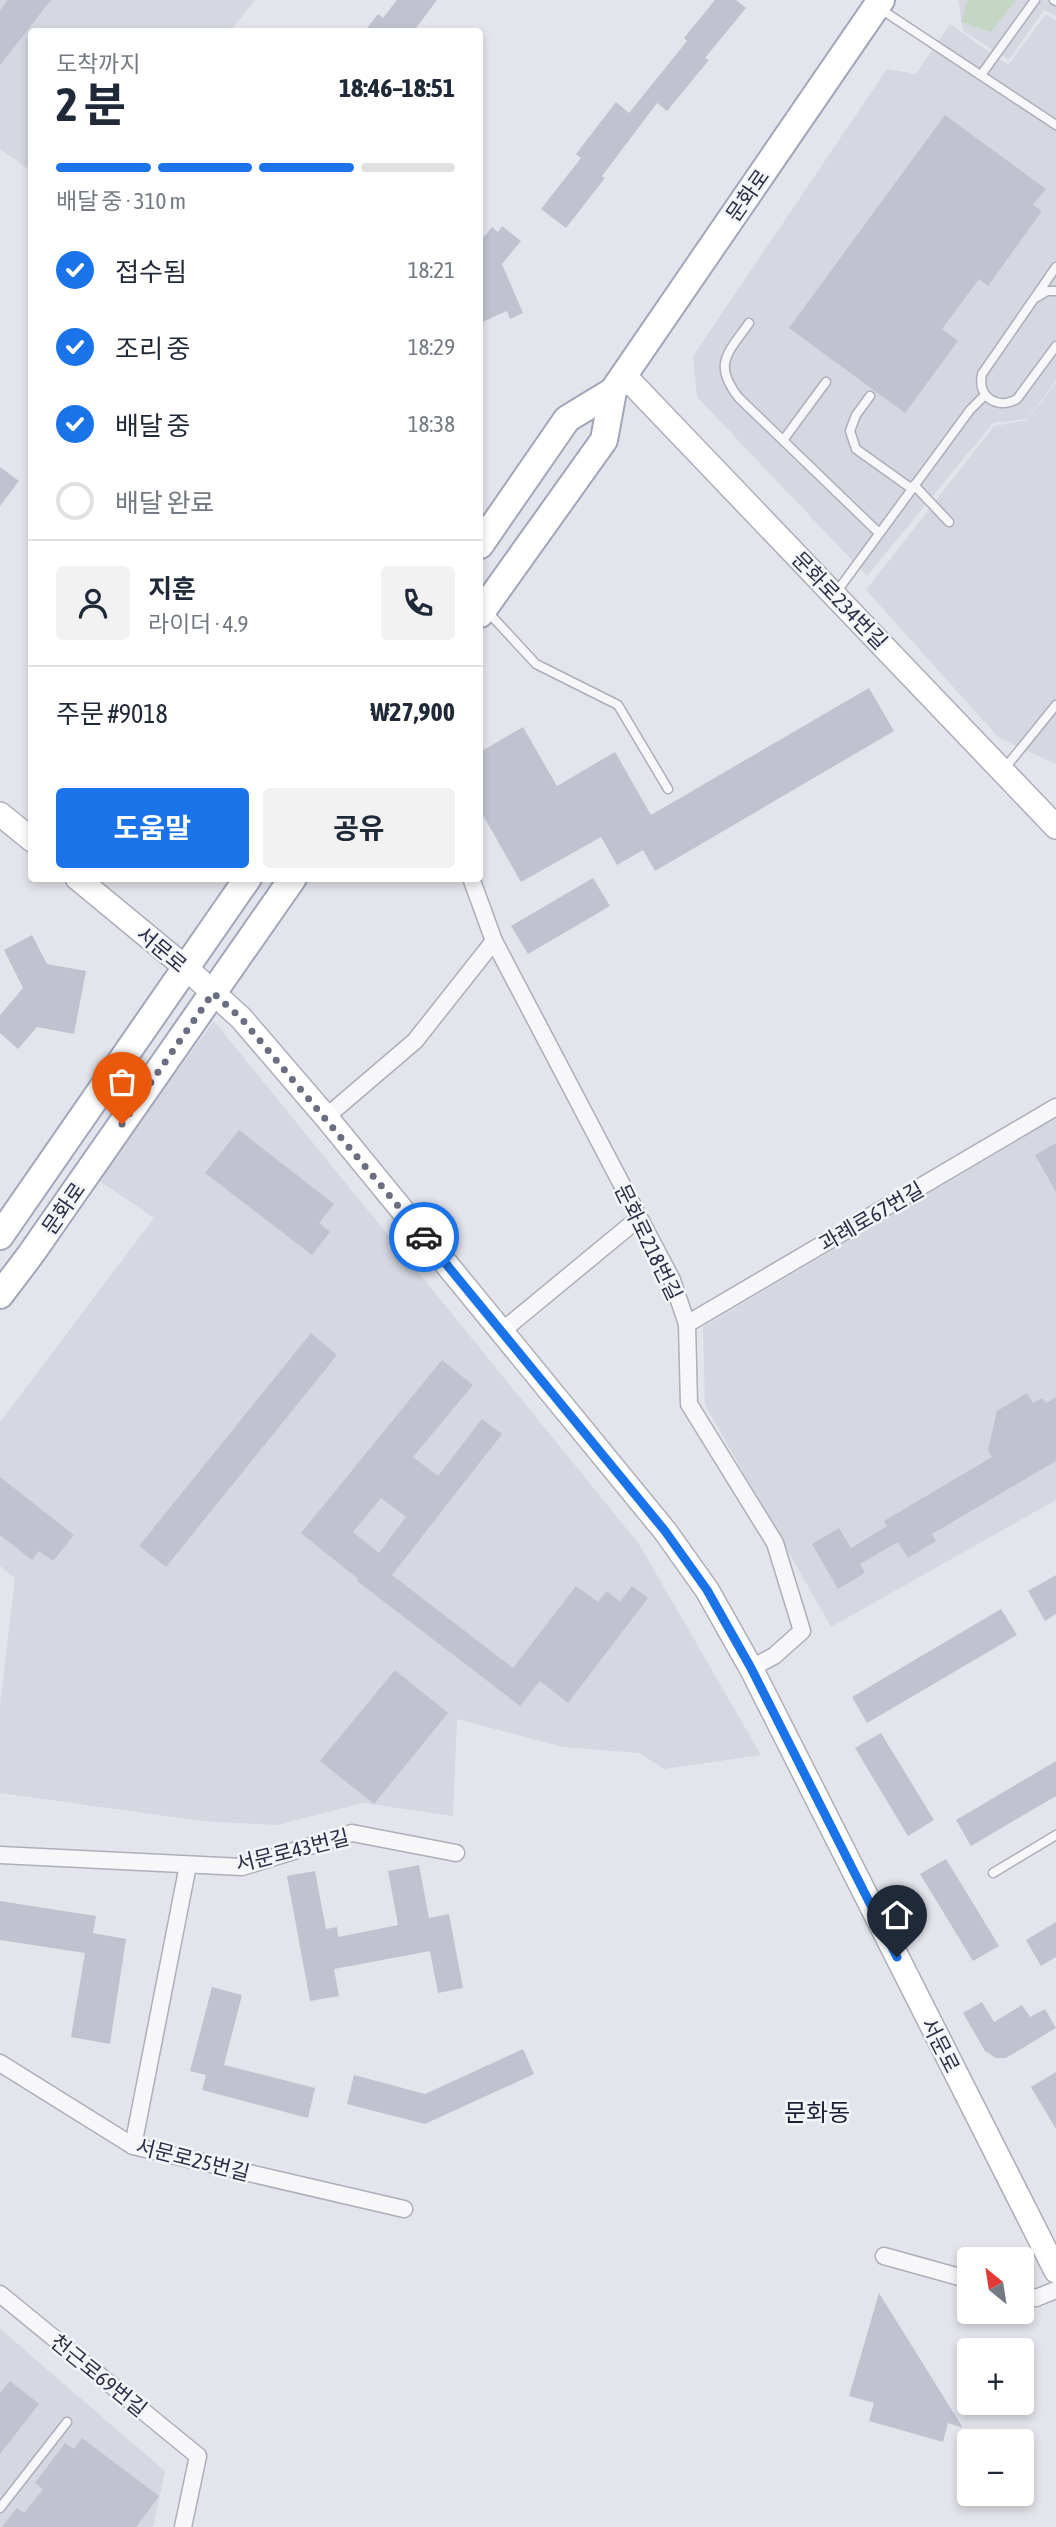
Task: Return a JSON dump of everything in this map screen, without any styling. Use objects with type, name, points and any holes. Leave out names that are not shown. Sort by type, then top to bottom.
[{"type":"main road","name":"문화로","points":[[483,541],[567,419],[618,382],[875,2]]},
{"type":"main road","name":"문화로","points":[[483,610],[604,440],[618,382]]},
{"type":"main road","name":"문화로234번길","points":[[618,382],[835,594],[1056,827]]},
{"type":"main road","points":[[0,814],[28,838]]},
{"type":"main road","name":"서문로","points":[[82,882],[186,968],[241,1018],[326,1117],[665,1531],[707,1590],[751,1668],[1056,2272]]},
{"type":"main road","name":"문화로","points":[[0,1236],[245,882]]},
{"type":"main road","name":"문화로","points":[[0,1295],[290,882]]},
{"type":"street","name":"문화로218번길","points":[[472,882],[494,941],[672,1280],[687,1324],[689,1404],[775,1543],[802,1631],[774,1656],[751,1668]]},
{"type":"street","points":[[326,1117],[415,1041],[494,941]]},
{"type":"street","name":"과례로67번길","points":[[687,1324],[1056,1107]]},
{"type":"street","points":[[502,1331],[639,1218]]},
{"type":"street","name":"서문로43번길","points":[[0,1855],[242,1867],[352,1833],[456,1853]]},
{"type":"street","points":[[133,2147],[188,1865]]},
{"type":"street","name":"서문로25번길","points":[[0,2063],[133,2147],[404,2209]]},
{"type":"street","points":[[884,2256],[957,2276]]},
{"type":"street","points":[[1034,2297],[1056,2290]]},
{"type":"street","name":"천근로69번길","points":[[0,2294],[198,2456],[183,2527]]},
{"type":"lane","points":[[981,75],[1035,0]]},
{"type":"lane","points":[[875,2],[1056,125]]},
{"type":"lane","points":[[1056,267],[982,374],[980,381],[985,395],[1004,404],[1017,399],[1056,346]]},
{"type":"lane","points":[[1034,299],[1047,291],[1056,291]]},
{"type":"lane","points":[[749,323],[730,350],[723,367],[727,383],[739,398],[879,533]]},
{"type":"lane","points":[[784,439],[826,382]]},
{"type":"lane","points":[[835,594],[970,410],[985,395]]},
{"type":"lane","points":[[870,396],[856,415],[850,431],[856,449],[913,487],[949,522]]},
{"type":"lane","points":[[483,612],[537,664],[618,705],[668,789]]},
{"type":"lane","points":[[1002,771],[1056,705]]},
{"type":"lane","points":[[993,1873],[1056,1835]]},
{"type":"lane","points":[[0,2508],[67,2422]]},
{"type":"shaded area","points":[[0,0],[255,0],[232,28],[28,28],[28,169],[0,149]]},
{"type":"shaded area","points":[[958,0],[1056,0],[1056,16],[1044,10],[1009,60],[963,31]]},
{"type":"shaded area","points":[[1046,14],[1056,21],[1056,381],[1027,419],[993,423],[867,576],[697,397],[693,356],[887,69],[916,74],[950,24],[1008,65]]},
{"type":"shaded area","points":[[1056,383],[1056,764],[999,738],[866,590],[994,426],[1027,420]]},
{"type":"shaded area","points":[[214,1021],[639,1544],[761,1755],[664,1769],[639,1753],[563,1747],[457,1719],[453,1816],[363,1803],[277,1825],[202,1821],[0,1793],[0,1705],[15,1578],[0,1566],[0,1422],[154,1218],[98,1180]]},
{"type":"shaded area","points":[[1056,1117],[1056,1500],[831,1627],[705,1405],[703,1327]]},
{"type":"shaded area","points":[[0,2329],[165,2471],[153,2527],[0,2527]]},
{"type":"green space","points":[[968,0],[1016,0],[991,32],[961,22]]},
{"type":"building","points":[[8,0],[51,0],[0,65],[0,10]]},
{"type":"building","points":[[397,0],[437,0],[416,28],[367,28],[378,14],[383,18]]},
{"type":"building","points":[[715,0],[736,0],[746,8],[705,58],[709,60],[667,111],[657,103],[602,176],[605,178],[566,228],[541,209],[581,158],[576,154],[616,102],[629,113],[687,41],[684,38]]},
{"type":"building","points":[[945,115],[1046,189],[1033,205],[1042,211],[988,286],[979,279],[942,329],[958,341],[905,413],[789,328]]},
{"type":"building","points":[[502,226],[521,241],[502,264],[523,313],[510,319],[507,311],[483,322],[483,238],[492,227],[498,232]]},
{"type":"building","points":[[0,467],[19,481],[0,506]]},
{"type":"building","points":[[869,688],[894,731],[655,871],[643,850],[617,865],[601,837],[521,882],[483,815],[483,750],[523,727],[557,786],[615,752],[651,815]]},
{"type":"building","points":[[593,878],[610,906],[528,954],[511,926]]},
{"type":"building","points":[[32,935],[47,964],[86,971],[74,1034],[37,1027],[18,1049],[0,1033],[0,1015],[23,988],[4,950]]},
{"type":"building","points":[[239,1130],[334,1204],[319,1223],[330,1232],[312,1255],[205,1173]]},
{"type":"building","points":[[1056,1143],[1056,1192],[1035,1155]]},
{"type":"building","points":[[311,1333],[337,1355],[166,1567],[139,1546]]},
{"type":"building","points":[[442,1360],[473,1385],[413,1457],[438,1476],[482,1419],[502,1434],[392,1575],[513,1668],[576,1586],[598,1602],[607,1591],[620,1602],[632,1586],[648,1598],[568,1703],[540,1681],[520,1706],[357,1581],[358,1579],[301,1533]],"holes":[[[381,1498],[406,1517],[379,1553],[353,1532]]]},
{"type":"building","points":[[1027,1393],[1033,1403],[1042,1398],[1046,1403],[1056,1397],[1056,1461],[932,1534],[936,1541],[908,1558],[898,1542],[860,1564],[865,1573],[838,1589],[812,1544],[839,1528],[851,1548],[887,1526],[884,1521],[992,1457],[988,1450],[997,1411]]},
{"type":"building","points":[[0,1477],[74,1535],[53,1561],[39,1551],[32,1560],[0,1535]]},
{"type":"building","points":[[1056,1575],[1056,1614],[1045,1621],[1028,1591]]},
{"type":"building","points":[[1001,1609],[1017,1635],[867,1723],[852,1697]]},
{"type":"building","points":[[395,1670],[448,1713],[374,1804],[320,1761]]},
{"type":"building","points":[[881,1733],[934,1820],[908,1836],[855,1748]]},
{"type":"building","points":[[1056,1761],[1056,1796],[971,1846],[956,1820]]},
{"type":"building","points":[[946,1859],[999,1946],[973,1961],[920,1874]]},
{"type":"building","points":[[419,1865],[429,1918],[449,1914],[463,1988],[438,1993],[430,1951],[334,1969],[339,1996],[310,2001],[287,1876],[315,1871],[326,1929],[337,1927],[338,1937],[398,1925],[388,1871]]},
{"type":"building","points":[[0,1901],[96,1916],[93,1933],[126,1939],[110,2044],[71,2037],[85,1953],[0,1940]]},
{"type":"building","points":[[1056,1922],[1056,1957],[1041,1966],[1026,1940]]},
{"type":"building","points":[[212,1987],[242,1995],[224,2065],[315,2088],[308,2118],[202,2090],[206,2075],[190,2071]]},
{"type":"building","points":[[982,2002],[994,2022],[1022,2005],[1030,2017],[1045,2009],[1056,2028],[1006,2058],[996,2058],[985,2051],[963,2013]]},
{"type":"building","points":[[523,2049],[534,2074],[425,2124],[347,2104],[354,2075],[425,2094]]},
{"type":"building","points":[[1056,2072],[1056,2129],[1031,2087]]},
{"type":"building","points":[[879,2293],[963,2428],[948,2423],[943,2442],[869,2421],[874,2403],[849,2396]]},
{"type":"building","points":[[10,2381],[39,2404],[0,2454],[0,2393]]},
{"type":"building","points":[[82,2438],[159,2496],[136,2527],[2,2527],[17,2508],[24,2513],[43,2489],[35,2483],[65,2443],[74,2449]]},
{"type":"way so far","points":[[122,1124],[213,993],[241,1018],[424,1237]]},
{"type":"district","name":"문화동","points":[[817,2112]]},
{"type":"route","points":[[424,1237],[665,1531],[707,1590],[751,1668],[897,1957]]}]
